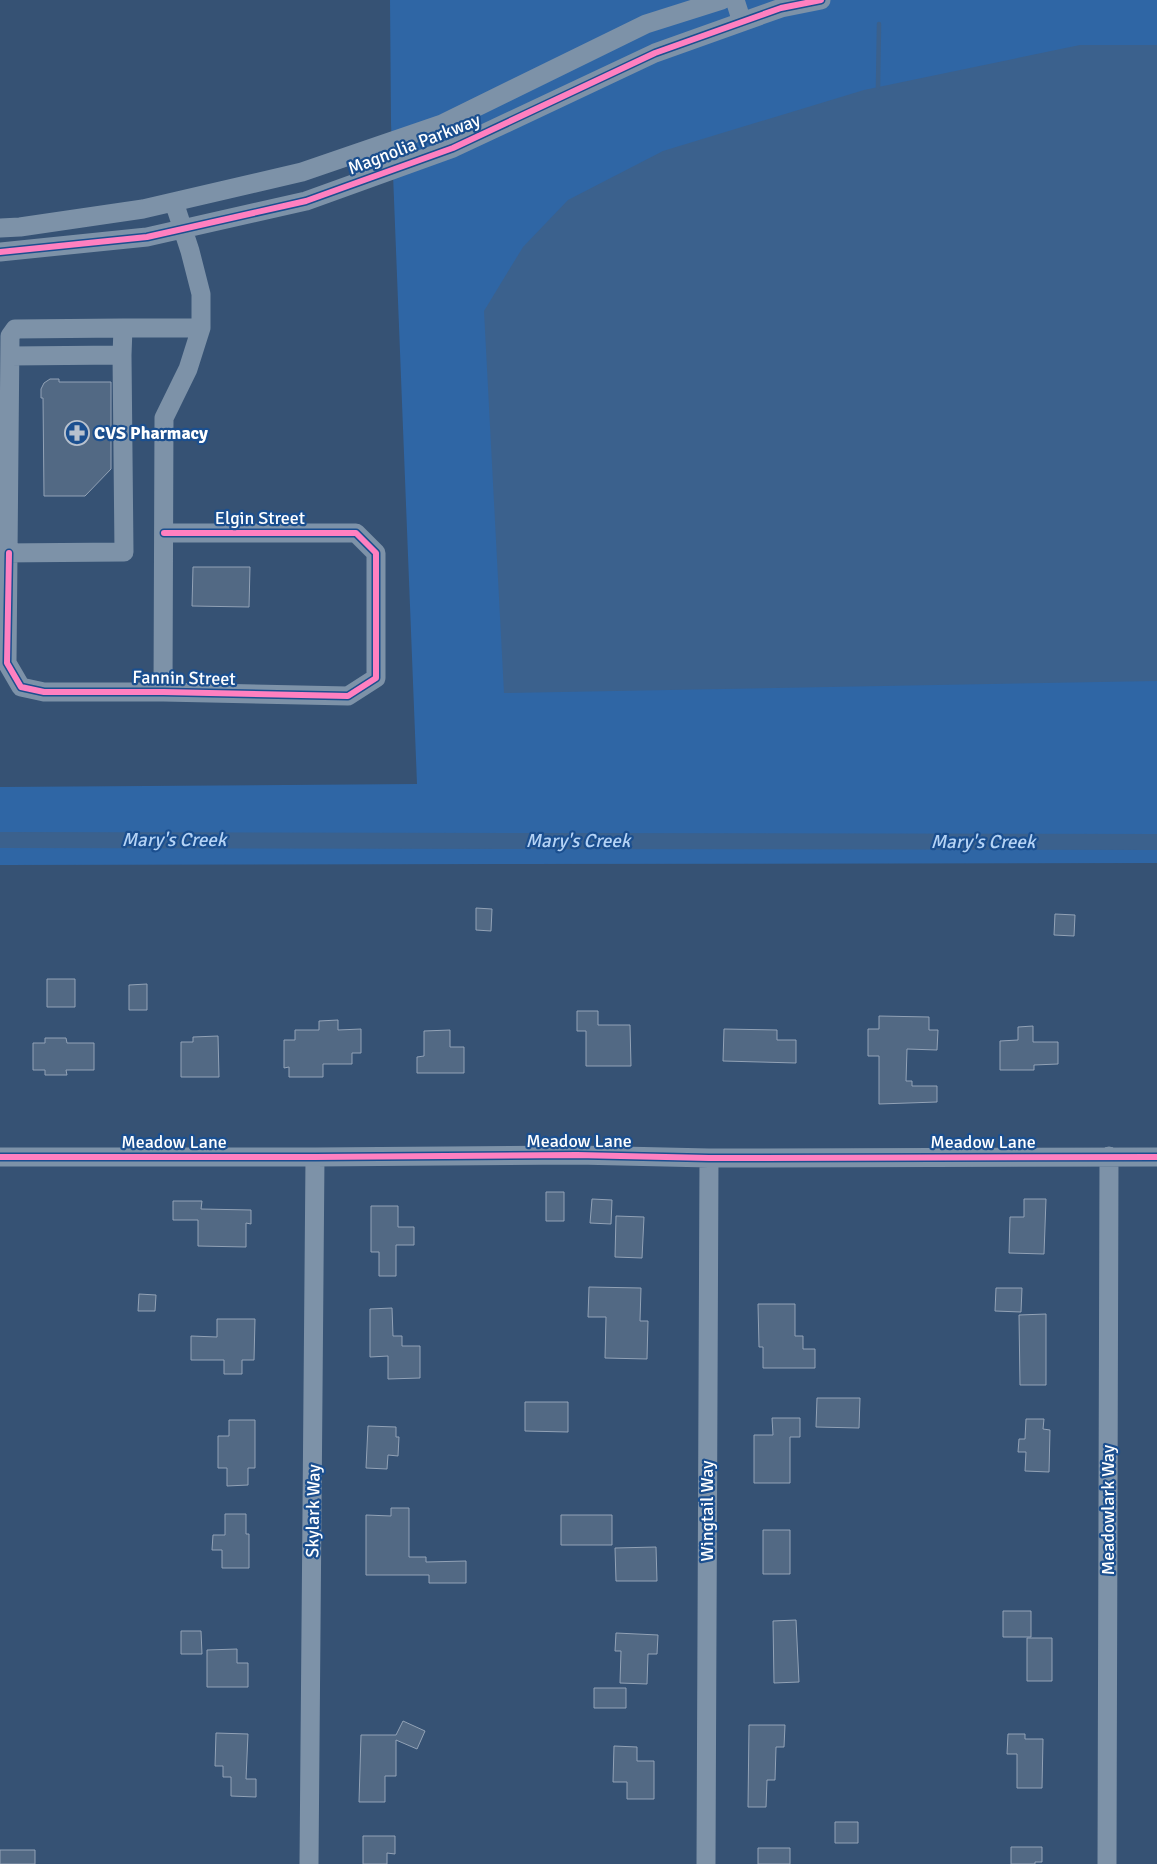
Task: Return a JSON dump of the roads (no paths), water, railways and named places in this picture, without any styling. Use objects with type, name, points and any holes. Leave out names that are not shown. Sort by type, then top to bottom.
[{"type":"street","name":"Magnolia Parkway","points":[[0,228],[20,227],[143,209],[302,172],[442,124],[646,24],[722,0]]},
{"type":"street","points":[[735,0],[742,22]]},
{"type":"street","name":"Magnolia Parkway","points":[[0,252],[147,238],[306,201],[453,148],[655,53],[781,8],[821,0]]},
{"type":"street","points":[[163,692],[164,418],[188,369],[201,328],[200,294],[174,202]]},
{"type":"street","points":[[123,328],[124,552],[4,553],[10,336],[15,328],[123,328],[201,328]]},
{"type":"street","points":[[10,356],[122,355]]},
{"type":"street","name":"Elgin Street","points":[[164,533],[356,533],[376,553],[376,678],[348,696]]},
{"type":"street","name":"Fannin Street","points":[[4,553],[7,663],[21,687],[44,692],[163,692],[348,696]]},
{"type":"street","name":"Meadow Lane","points":[[0,1157],[577,1155],[708,1158],[1157,1157]]},
{"type":"street","name":"Meadowlark Way","points":[[1107,1864],[1109,1156]]},
{"type":"street","name":"Skylark Way","points":[[308,1864],[315,1157]]},
{"type":"street","name":"Wingtail Way","points":[[706,1864],[708,1158]]},
{"type":"waterway","points":[[878,87],[879,24]]},
{"type":"waterway","name":"Mary's Creek","points":[[0,840],[1157,842]]},
{"type":"place","name":"CVS Pharmacy","points":[[77,433]]}]
